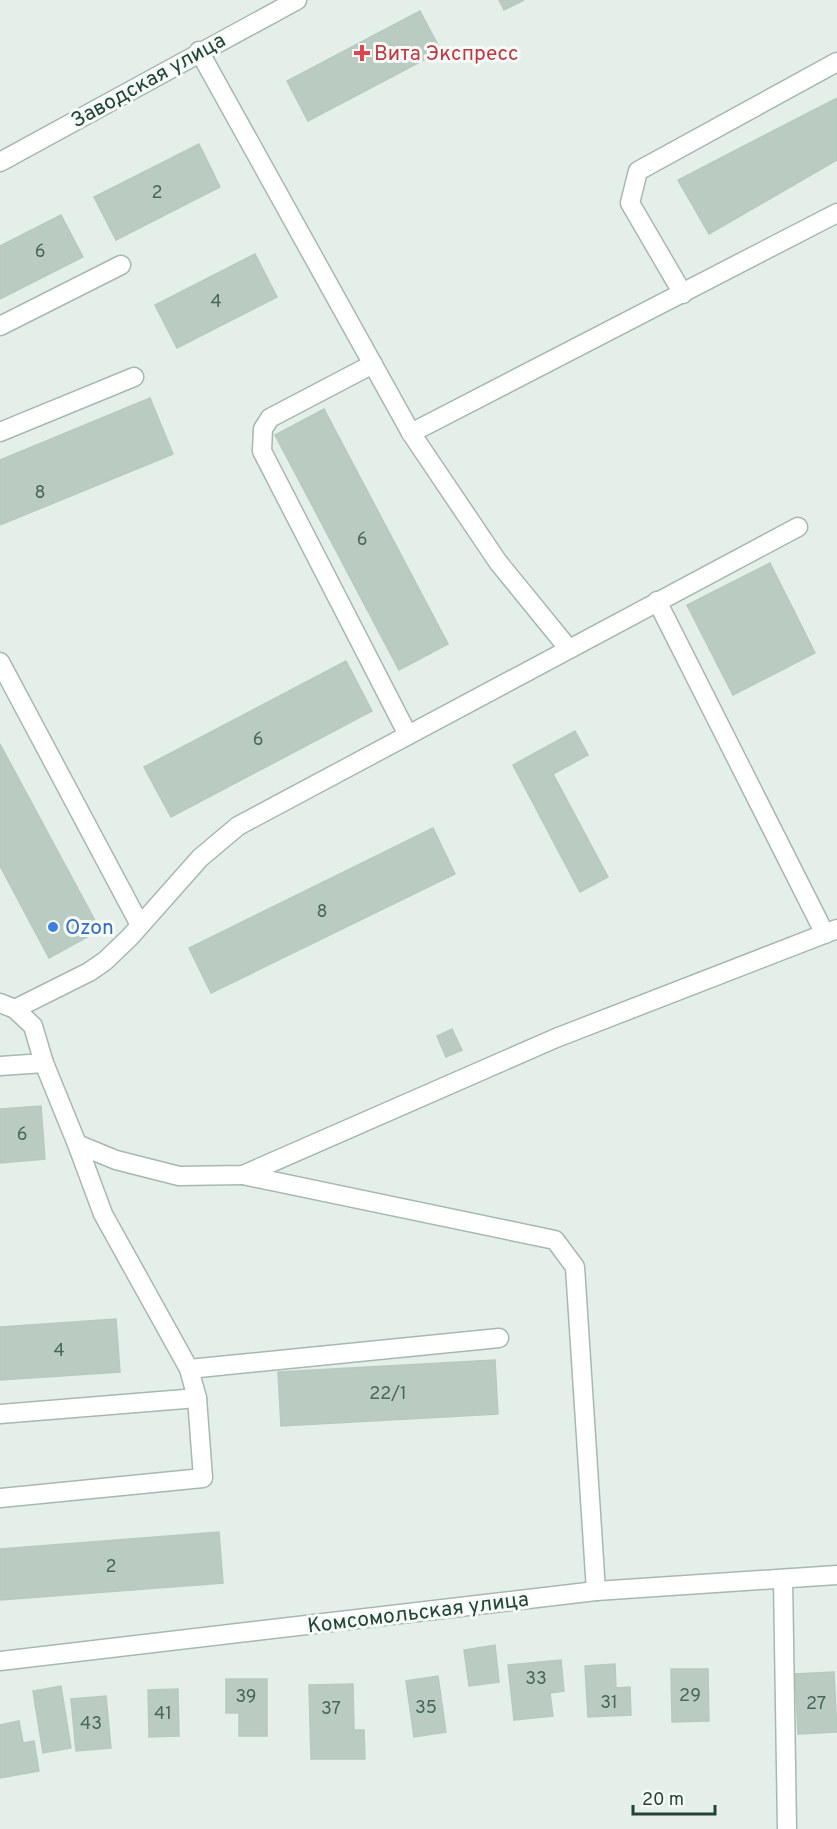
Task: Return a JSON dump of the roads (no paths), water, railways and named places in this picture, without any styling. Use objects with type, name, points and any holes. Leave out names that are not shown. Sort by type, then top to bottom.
[{"type":"street","name":"Заводская улица","points":[[0,162],[199,51],[297,0]]},
{"type":"street","points":[[199,51],[411,433],[498,562],[568,648]]},
{"type":"street","points":[[682,294],[630,203],[638,171],[837,62]]},
{"type":"street","points":[[411,433],[837,213]]},
{"type":"street","points":[[0,326],[121,265]]},
{"type":"street","points":[[373,364],[270,418],[263,429],[262,452],[408,735]]},
{"type":"street","points":[[0,432],[134,377]]},
{"type":"street","points":[[0,1498],[203,1478],[197,1398],[189,1369],[103,1214],[44,1063],[33,1026],[7,1006],[89,972],[119,948],[200,858],[238,826],[798,527]]},
{"type":"street","points":[[243,1175],[556,1038],[831,932],[657,601]]},
{"type":"street","points":[[0,662],[140,925]]},
{"type":"street","points":[[0,1066],[44,1063]]},
{"type":"street","points":[[77,1144],[116,1160],[179,1176],[243,1175],[555,1240],[574,1267],[596,1592]]},
{"type":"street","points":[[189,1369],[499,1338]]},
{"type":"street","points":[[0,1414],[197,1398]]},
{"type":"street","name":"Комсомольская улица","points":[[0,1661],[596,1592],[837,1575]]},
{"type":"street","points":[[783,1579],[787,1829]]},
{"type":"place","name":"Вита Экспресс","points":[[362,53]]},
{"type":"place","name":"Ozon","points":[[53,927]]}]
